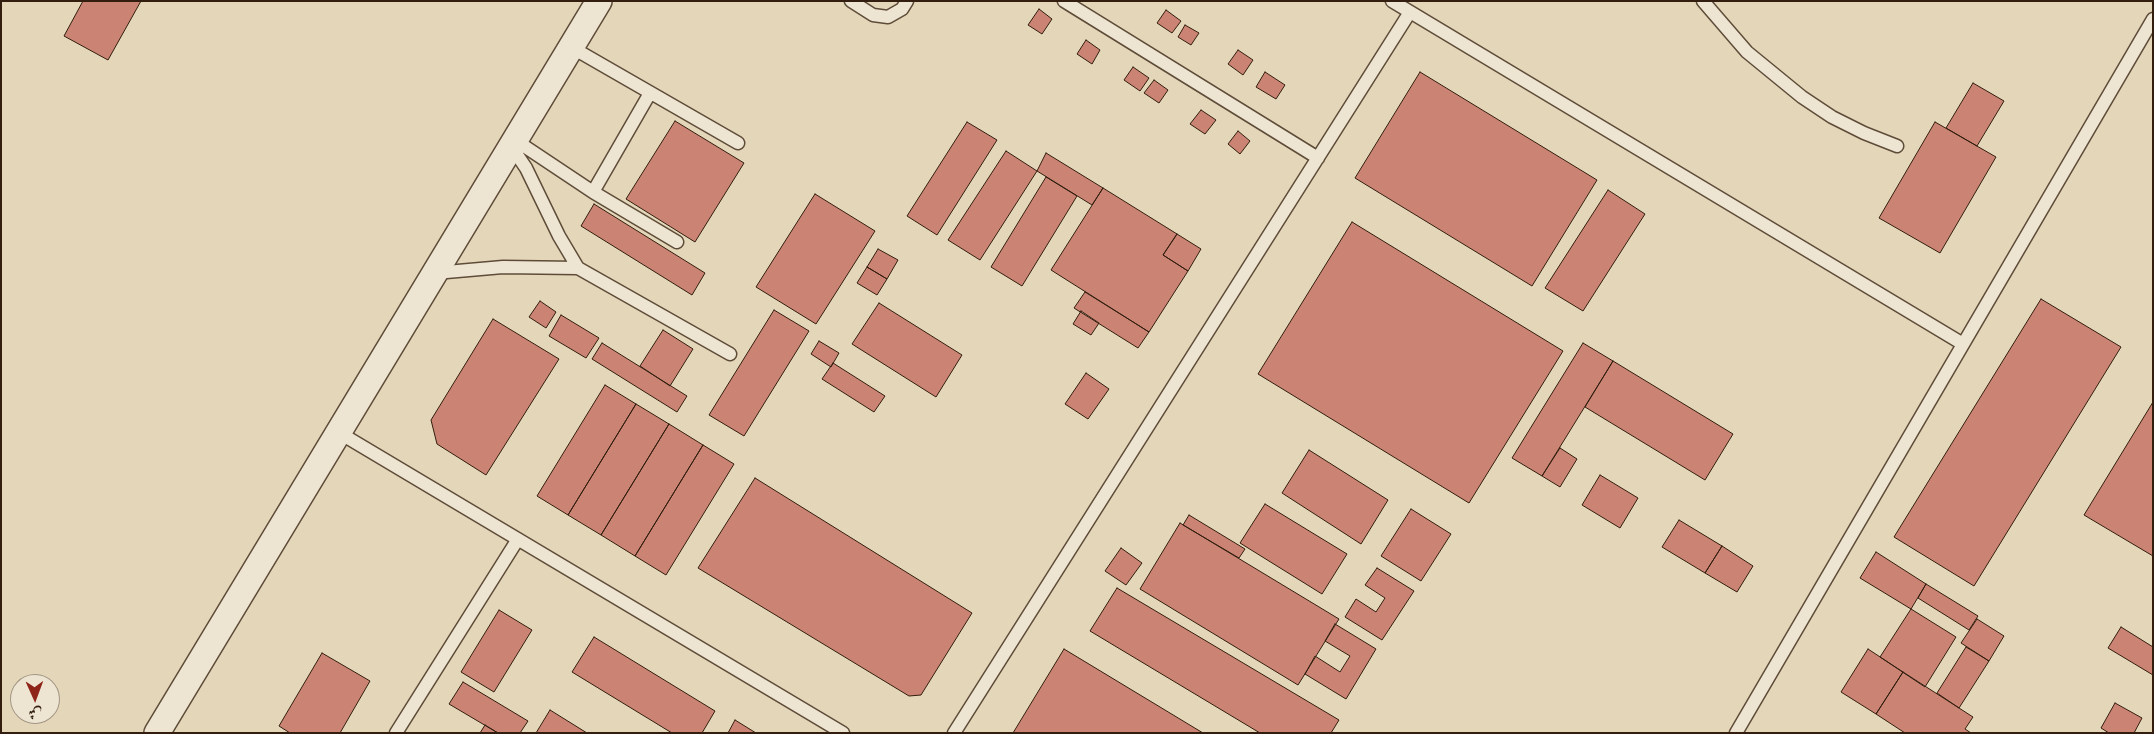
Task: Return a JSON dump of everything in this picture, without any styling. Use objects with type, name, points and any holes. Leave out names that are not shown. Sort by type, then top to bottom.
[{"type":"street","points":[[157,733],[599,1]]},
{"type":"lane","points":[[851,1],[873,14],[888,17],[902,9],[906,1]]},
{"type":"lane","points":[[1064,1],[1318,158]]},
{"type":"lane","points":[[1392,1],[1963,344]]},
{"type":"lane","points":[[1703,1],[1747,52],[1802,97],[1832,117],[1864,133],[1897,146]]},
{"type":"lane","points":[[954,733],[1410,12]]},
{"type":"lane","points":[[1736,733],[2153,19]]},
{"type":"lane","points":[[571,47],[738,143]]},
{"type":"lane","points":[[593,192],[650,93]]},
{"type":"lane","points":[[513,143],[677,242]]},
{"type":"lane","points":[[513,143],[559,236],[578,268]]},
{"type":"lane","points":[[434,273],[503,267],[578,268],[730,354]]},
{"type":"lane","points":[[338,432],[843,733]]},
{"type":"lane","points":[[396,733],[518,539]]},
{"type":"building","points":[[83,1],[141,1],[108,60],[64,36]]},
{"type":"building","points":[[1039,9],[1052,19],[1042,34],[1028,25]]},
{"type":"building","points":[[1166,10],[1181,21],[1172,33],[1157,23]]},
{"type":"building","points":[[1185,25],[1199,33],[1191,45],[1178,37]]},
{"type":"building","points":[[1086,40],[1100,50],[1092,64],[1077,54]]},
{"type":"building","points":[[1238,50],[1253,60],[1243,75],[1228,64]]},
{"type":"building","points":[[1133,67],[1149,78],[1140,91],[1124,80]]},
{"type":"building","points":[[1265,72],[1285,85],[1276,99],[1256,87]]},
{"type":"building","points":[[1420,72],[1597,180],[1532,286],[1355,178]]},
{"type":"building","points":[[1154,80],[1168,90],[1159,103],[1144,93]]},
{"type":"building","points":[[1973,83],[2004,101],[1977,146],[1946,128]]},
{"type":"building","points":[[1201,110],[1216,120],[1205,134],[1190,124]]},
{"type":"building","points":[[675,121],[744,163],[695,242],[626,199]]},
{"type":"building","points":[[967,122],[997,140],[937,235],[907,216]]},
{"type":"building","points":[[1935,122],[1996,157],[1940,253],[1879,218]]},
{"type":"building","points":[[1238,131],[1250,141],[1240,154],[1228,144]]},
{"type":"building","points":[[1006,151],[1037,171],[980,260],[948,240]]},
{"type":"building","points":[[1046,153],[1103,188],[1092,205],[1037,171]]},
{"type":"building","points":[[1046,177],[1077,196],[1022,286],[991,267]]},
{"type":"building","points":[[1103,188],[1177,234],[1163,255],[1188,271],[1149,332],[1051,270]]},
{"type":"building","points":[[1608,190],[1645,214],[1583,311],[1545,288]]},
{"type":"building","points":[[815,194],[875,231],[816,324],[756,287]]},
{"type":"building","points":[[594,204],[705,273],[692,295],[581,226]]},
{"type":"building","points":[[1352,222],[1563,351],[1469,503],[1258,374]]},
{"type":"building","points":[[1177,234],[1201,249],[1188,271],[1163,255]]},
{"type":"building","points":[[878,249],[898,260],[887,279],[867,267]]},
{"type":"building","points":[[867,267],[887,279],[877,295],[857,283]]},
{"type":"building","points":[[1085,292],[1149,332],[1138,348],[1074,308]]},
{"type":"building","points":[[2041,299],[2121,347],[1974,586],[1894,537]]},
{"type":"building","points":[[540,301],[556,312],[546,328],[529,317]]},
{"type":"building","points":[[879,303],[962,355],[936,397],[852,344]]},
{"type":"building","points":[[774,310],[809,331],[744,436],[709,415]]},
{"type":"building","points":[[1081,311],[1099,323],[1091,335],[1073,324]]},
{"type":"building","points":[[561,315],[599,338],[586,358],[549,336]]},
{"type":"building","points":[[493,319],[559,359],[486,475],[437,444],[431,420]]},
{"type":"building","points":[[663,330],[693,349],[670,386],[640,366]]},
{"type":"building","points":[[819,341],[839,353],[831,367],[811,354]]},
{"type":"building","points":[[602,343],[687,396],[677,412],[592,359]]},
{"type":"building","points":[[1583,343],[1613,361],[1542,476],[1512,458]]},
{"type":"building","points":[[1613,361],[1733,434],[1705,480],[1585,407]]},
{"type":"building","points":[[833,363],[885,396],[874,412],[822,379]]},
{"type":"building","points":[[1086,373],[1109,389],[1088,419],[1065,404]]},
{"type":"building","points":[[605,385],[636,404],[568,515],[537,496]]},
{"type":"building","points":[[2153,402],[2153,556],[2084,515]]},
{"type":"building","points":[[636,404],[669,424],[601,535],[568,515]]},
{"type":"building","points":[[669,424],[703,445],[635,556],[601,535]]},
{"type":"building","points":[[703,445],[734,464],[666,575],[635,556]]},
{"type":"building","points":[[1560,448],[1577,459],[1560,487],[1542,476]]},
{"type":"building","points":[[1309,450],[1388,500],[1361,544],[1282,493]]},
{"type":"building","points":[[1600,475],[1638,498],[1620,528],[1582,505]]},
{"type":"building","points":[[755,478],[972,613],[921,695],[909,696],[698,568]]},
{"type":"building","points":[[1265,504],[1347,554],[1322,594],[1240,543]]},
{"type":"building","points":[[1411,509],[1451,534],[1421,581],[1381,556]]},
{"type":"building","points":[[1189,515],[1245,549],[1239,558],[1183,525]]},
{"type":"building","points":[[1679,520],[1722,546],[1705,573],[1662,547]]},
{"type":"building","points":[[1180,523],[1339,619],[1298,685],[1140,589]]},
{"type":"building","points":[[1722,546],[1753,566],[1737,592],[1705,573]]},
{"type":"building","points":[[1121,548],[1142,563],[1126,585],[1105,571]]},
{"type":"building","points":[[1876,552],[1926,584],[1911,609],[1860,578]]},
{"type":"building","points":[[1377,568],[1414,591],[1382,640],[1345,617],[1356,599],[1376,612],[1385,598],[1365,585]]},
{"type":"building","points":[[1926,584],[1978,616],[1969,630],[1918,598]]},
{"type":"building","points":[[1117,588],[1339,720],[1331,733],[1260,733],[1090,631]]},
{"type":"building","points":[[1911,609],[1956,637],[1925,687],[1880,657]]},
{"type":"building","points":[[499,610],[532,630],[494,692],[461,672]]},
{"type":"building","points":[[1977,619],[2004,636],[1989,661],[1961,643]]},
{"type":"building","points":[[1335,624],[1376,649],[1346,699],[1305,674],[1315,656],[1340,672],[1350,656],[1325,641]]},
{"type":"building","points":[[2121,627],[2153,647],[2153,675],[2108,648]]},
{"type":"building","points":[[594,637],[715,711],[702,733],[672,733],[572,672]]},
{"type":"building","points":[[1966,647],[1989,661],[1959,708],[1937,693]]},
{"type":"building","points":[[1064,649],[1203,733],[1013,733]]},
{"type":"building","points":[[1868,649],[1903,672],[1876,714],[1841,692]]},
{"type":"building","points":[[322,653],[370,681],[340,733],[290,733],[279,726]]},
{"type":"building","points":[[1903,672],[1973,717],[1965,729],[1971,733],[1905,733],[1876,714]]},
{"type":"building","points":[[463,682],[528,721],[520,733],[498,733],[449,704]]},
{"type":"building","points":[[2115,703],[2142,718],[2134,733],[2109,733],[2101,728]]},
{"type":"building","points":[[550,710],[587,733],[536,733]]},
{"type":"building","points":[[735,720],[756,733],[728,733]]},
{"type":"building","points":[[485,725],[498,733],[480,733]]}]
